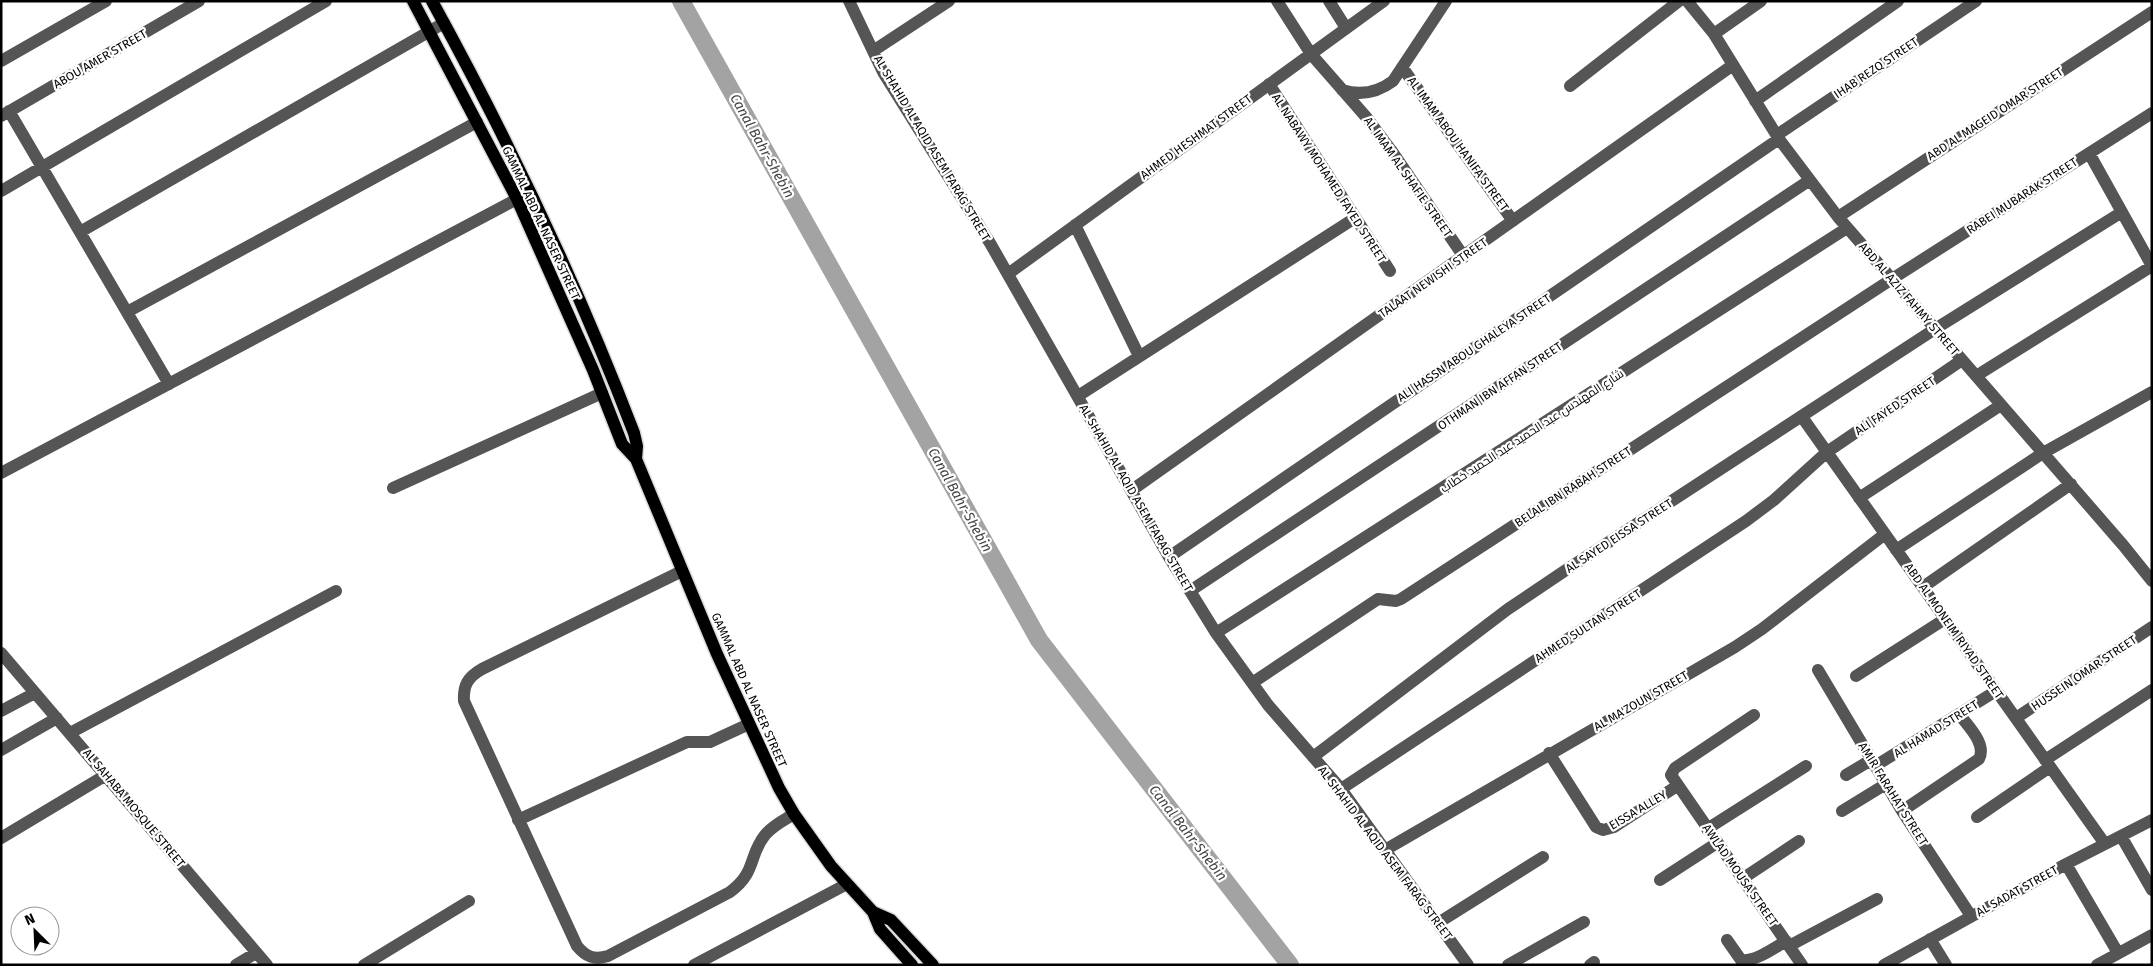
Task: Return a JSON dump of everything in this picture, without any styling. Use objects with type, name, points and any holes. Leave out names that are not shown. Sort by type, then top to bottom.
[{"type":"main road","name":"GAMMAL ABD AL NASER STREET","points":[[413,1],[517,199],[602,393],[622,444],[636,459],[682,571],[765,760],[794,814],[831,866],[873,912],[880,929],[912,965]]},
{"type":"main road","name":"GAMMAL ABD AL NASER STREET","points":[[432,1],[491,108],[575,286],[634,433],[637,446],[636,459]]},
{"type":"main road","name":"GAMMAL ABD AL NASER STREET","points":[[873,912],[891,920],[933,965]]},
{"type":"street","points":[[1,61],[106,1]]},
{"type":"street","name":"ABOU AMER STREET","points":[[5,114],[199,1]]},
{"type":"street","points":[[1,191],[326,1]]},
{"type":"street","name":"AL SHAHID AL AQID ASEM FARAG STREET","points":[[849,1],[884,72],[1008,274],[1170,557],[1216,633],[1252,683],[1340,789],[1468,965]]},
{"type":"street","points":[[873,51],[949,1]]},
{"type":"street","name":"AL IMAM AL SHAFIE STREET","points":[[1277,1],[1311,54],[1367,118],[1392,150],[1464,257]]},
{"type":"street","points":[[1329,1],[1346,28]]},
{"type":"street","name":"AHMED HESHMAT STREET","points":[[1008,274],[1384,1]]},
{"type":"street","points":[[1342,90],[1358,94],[1376,91],[1393,80],[1446,1]]},
{"type":"street","points":[[1570,86],[1679,1]]},
{"type":"street","name":"ABD AL AZIZ FAHMY STREET","points":[[1687,1],[1714,34],[1778,137],[1838,217],[2123,544],[2152,581]]},
{"type":"street","points":[[1714,34],[1761,1]]},
{"type":"street","points":[[1755,101],[1898,1]]},
{"type":"street","name":"IHAB REZQ STREET","points":[[1778,137],[1976,1]]},
{"type":"street","name":"ABD AL MAGEID OMAR STREET","points":[[1838,217],[2152,12]]},
{"type":"street","points":[[80,232],[444,23]]},
{"type":"street","name":"TALAAT NEWISHI STREET","points":[[1132,490],[1733,66]]},
{"type":"street","name":"AL IMAM ABOU HANIFA STREET","points":[[1402,67],[1513,221]]},
{"type":"street","name":"AL NABAWY MOHAMED FAYED STREET","points":[[1269,84],[1390,271]]},
{"type":"street","name":"RABEI MUBARAK STREET","points":[[1892,279],[2152,113]]},
{"type":"street","points":[[5,114],[42,167],[169,384]]},
{"type":"street","points":[[127,312],[476,122]]},
{"type":"street","name":"ALI HASSN ABOU GHALEYA STREET","points":[[1170,557],[1778,137]]},
{"type":"street","points":[[1976,376],[2152,266],[2089,153]]},
{"type":"street","name":"OTHMAN IBN AFFAN STREET","points":[[1190,591],[1810,180]]},
{"type":"street","points":[[1,473],[517,199]]},
{"type":"street","name":"AL SAYED EISSA STREET","points":[[1313,757],[1508,609],[1935,329],[2122,212]]},
{"type":"street","points":[[1078,396],[1355,218]]},
{"type":"street","points":[[1075,225],[1139,356]]},
{"type":"street","name":"شارع المهندس عبد الحميد عبد الحميد خطاب","points":[[1216,633],[1847,228]]},
{"type":"street","name":"BELAL IBN RABAH STREET","points":[[1252,683],[1378,599],[1396,601],[1401,599],[1892,279]]},
{"type":"street","name":"ALI FAYED STREET","points":[[1827,452],[1962,360]]},
{"type":"street","points":[[1896,550],[2043,454],[2152,392]]},
{"type":"street","points":[[393,488],[602,393]]},
{"type":"street","points":[[1859,498],[2001,405]]},
{"type":"street","name":"ABD AL MONEIM RIYAD STREET","points":[[1802,417],[2105,844]]},
{"type":"street","name":"AHMED SULTAN STREET","points":[[1340,789],[1746,521],[1781,494],[1827,452]]},
{"type":"street","points":[[1922,587],[2070,484]]},
{"type":"street","name":"AL MA'ZOUN STREET","points":[[1384,850],[1735,647],[1762,629],[1885,534]]},
{"type":"street","points":[[682,571],[482,669],[473,674],[466,682],[463,691],[464,701],[576,946],[581,952],[590,957],[608,956],[738,886],[750,872],[765,835],[772,828],[794,814]]},
{"type":"street","points":[[70,733],[336,592]]},
{"type":"street","points":[[1856,676],[1945,619]]},
{"type":"street","name":"HUSSEIN OMAR STREET","points":[[2016,718],[2152,627]]},
{"type":"street","name":"AL SAHABA MOSQUE STREET","points":[[1,653],[267,965]]},
{"type":"street","name":"AMIR FARAHAT STREET","points":[[1818,670],[1902,811],[1971,916]]},
{"type":"street","points":[[1977,817],[2048,763],[2152,690]]},
{"type":"street","name":"AL HAMAD STREET","points":[[1846,775],[1873,763],[1996,691]]},
{"type":"street","points":[[1,711],[35,693]]},
{"type":"street","points":[[1902,811],[1979,759],[1982,750],[1981,745],[1959,714]]},
{"type":"street","points":[[1677,786],[1671,775],[1675,768],[1754,715]]},
{"type":"street","points":[[1,750],[57,718]]},
{"type":"street","points":[[518,820],[686,742],[710,742],[749,724]]},
{"type":"street","name":"EISSA ALLEY","points":[[1549,754],[1596,827],[1603,830],[1614,827],[1677,786]]},
{"type":"street","points":[[1707,829],[1806,766]]},
{"type":"street","points":[[1,838],[106,775]]},
{"type":"street","points":[[1842,811],[1886,784]]},
{"type":"street","name":"AWLAD MOUSA STREET","points":[[1677,786],[1802,965]]},
{"type":"street","name":"AL SADAT STREET","points":[[1884,965],[2066,864],[2152,820]]},
{"type":"street","points":[[2120,836],[2152,890]]},
{"type":"street","points":[[1742,879],[1799,840]]},
{"type":"street","points":[[1660,880],[1717,843]]},
{"type":"street","points":[[1438,923],[1543,857]]},
{"type":"street","points":[[2066,864],[2118,953]]},
{"type":"street","points":[[694,965],[847,884]]},
{"type":"street","points":[[1727,940],[1742,960],[1745,961],[1787,944],[1878,899]]},
{"type":"street","points":[[364,965],[469,901]]},
{"type":"street","points":[[1508,965],[1584,922]]},
{"type":"street","points":[[2097,965],[2152,935]]},
{"type":"street","points":[[1930,939],[1946,965]]},
{"type":"street","points":[[236,965],[256,953]]},
{"type":"waterway","name":"Canal Bahr-Shebin","points":[[681,1],[1039,640],[1290,965]]}]
